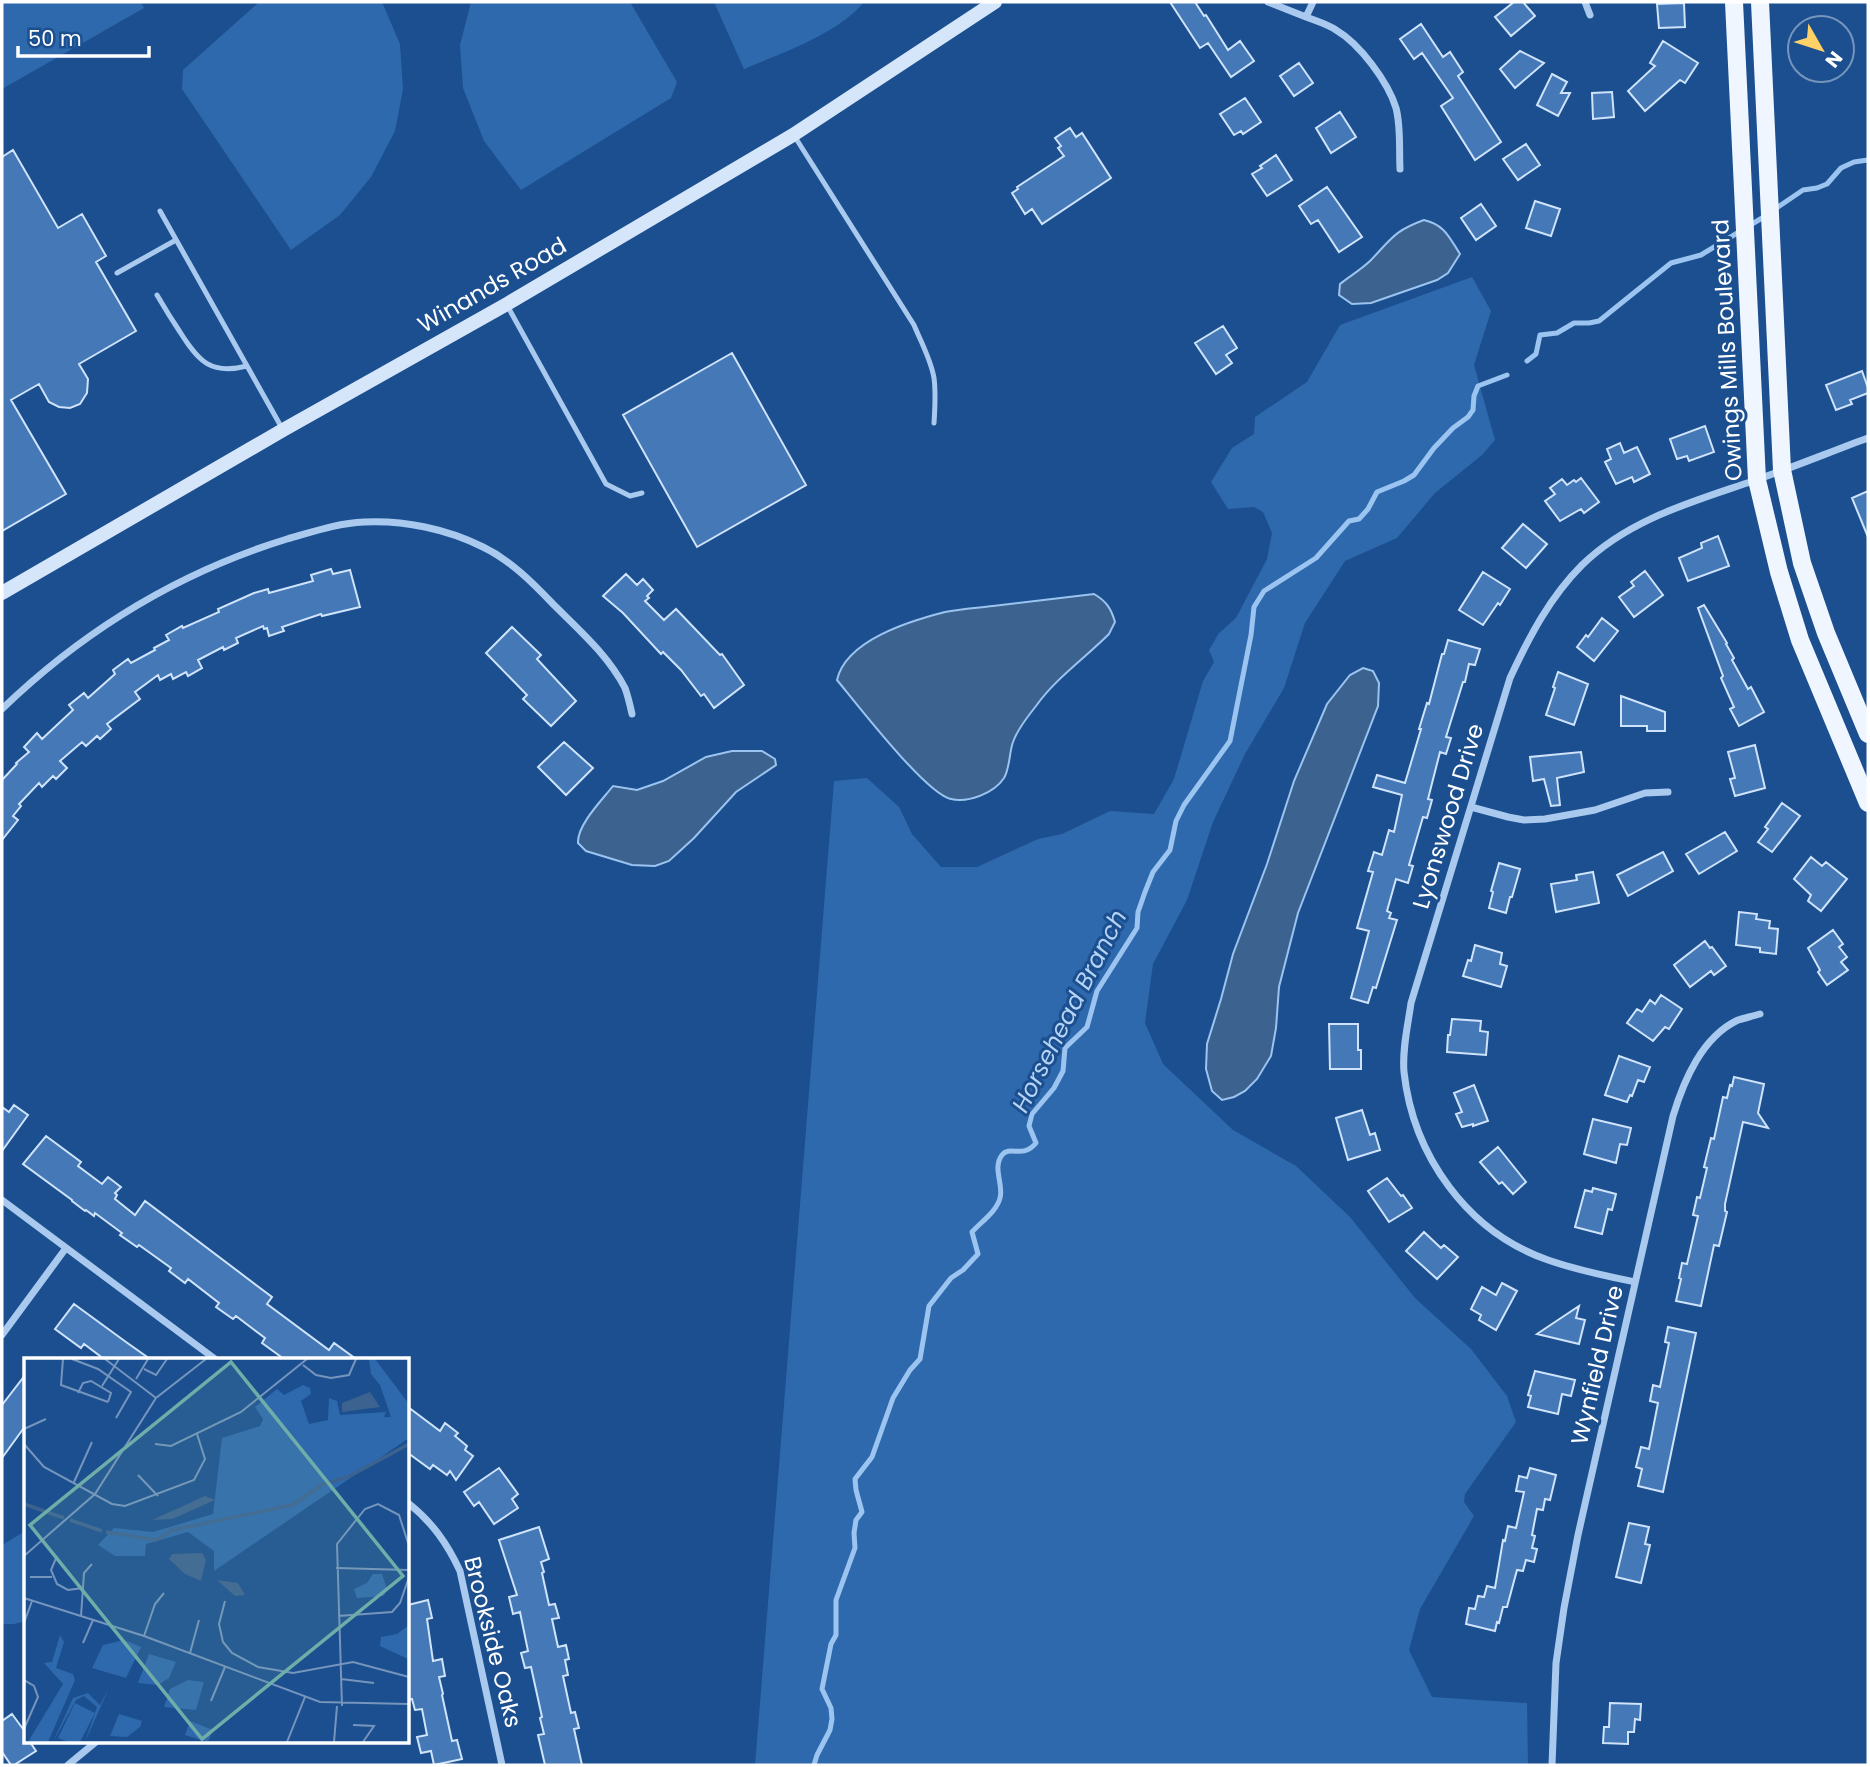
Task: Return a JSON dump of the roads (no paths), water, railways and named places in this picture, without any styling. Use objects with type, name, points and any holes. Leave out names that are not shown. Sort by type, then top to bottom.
[{"type":"main road","name":"Owings Mills Boulevard","points":[[1734,2],[1757,480],[1779,572],[1800,640],[1868,803]]},
{"type":"main road","points":[[1760,2],[1782,470],[1802,563],[1826,633],[1868,734]]},
{"type":"street","name":"Winands Road","points":[[2,593],[506,304],[793,135],[995,2]]},
{"type":"street","points":[[1268,2],[1336,29],[1354,43],[1386,87],[1395,107],[1399,127],[1400,169]]},
{"type":"street","points":[[1306,17],[1313,2]]},
{"type":"street","points":[[1585,2],[1590,15]]},
{"type":"street","name":"Lyonswood Drive","points":[[1635,1282],[1546,1260],[1518,1247],[1469,1211],[1448,1187],[1418,1130],[1409,1100],[1404,1069],[1411,1003],[1510,678],[1541,617],[1560,590],[1582,565],[1631,527],[1672,508],[1757,480],[1868,438]]},
{"type":"street","points":[[2,709],[27,685],[106,623],[182,580],[258,548],[327,527],[363,522],[421,526],[485,547],[511,564],[601,652],[626,691],[632,714]]},
{"type":"street","points":[[1471,807],[1516,819],[1545,819],[1595,810],[1645,793],[1668,792]]},
{"type":"street","name":"Wynfield Drive","points":[[1552,1765],[1556,1663],[1564,1608],[1635,1282],[1681,1089],[1704,1049],[1721,1032],[1737,1021],[1760,1014]]},
{"type":"street","points":[[2,1200],[214,1358]]},
{"type":"street","points":[[2,1335],[66,1248]]},
{"type":"street","name":"Brookside Oaks","points":[[410,1505],[436,1530],[460,1571],[502,1765]]},
{"type":"street","points":[[68,1765],[96,1742]]},
{"type":"lane","points":[[793,135],[914,325],[934,377],[934,423]]},
{"type":"lane","points":[[160,212],[283,430]]},
{"type":"lane","points":[[117,273],[176,240]]},
{"type":"lane","points":[[157,295],[197,357],[218,368],[235,369],[247,366]]},
{"type":"lane","points":[[506,304],[606,484],[631,496],[642,493]]},
{"type":"waterway","name":"Horsehead Branch","points":[[1775,209],[1803,190],[1827,184],[1841,168],[1868,160]]},
{"type":"waterway","name":"Horsehead Branch","points":[[1527,361],[1536,354],[1540,335],[1557,333],[1574,323],[1599,321],[1671,263],[1701,255],[1767,215]]},
{"type":"waterway","name":"Horsehead Branch","points":[[814,1765],[830,1730],[831,1708],[822,1689],[831,1644],[836,1635],[836,1600],[855,1548],[856,1520],[862,1512],[855,1479],[872,1457],[893,1398],[920,1359],[929,1306],[951,1278],[978,1254],[972,1232],[998,1203],[1001,1193],[999,1160],[1005,1152],[1026,1150],[1036,1143],[1029,1126],[1032,1114],[1054,1088],[1063,1071],[1065,1048],[1087,1027],[1097,991],[1137,928],[1138,912],[1145,892],[1153,872],[1170,850],[1176,821],[1184,805],[1230,741],[1254,607],[1264,591],[1316,558],[1349,521],[1359,519],[1377,492],[1414,475],[1434,448],[1468,417],[1473,410],[1478,386],[1507,375]]}]
